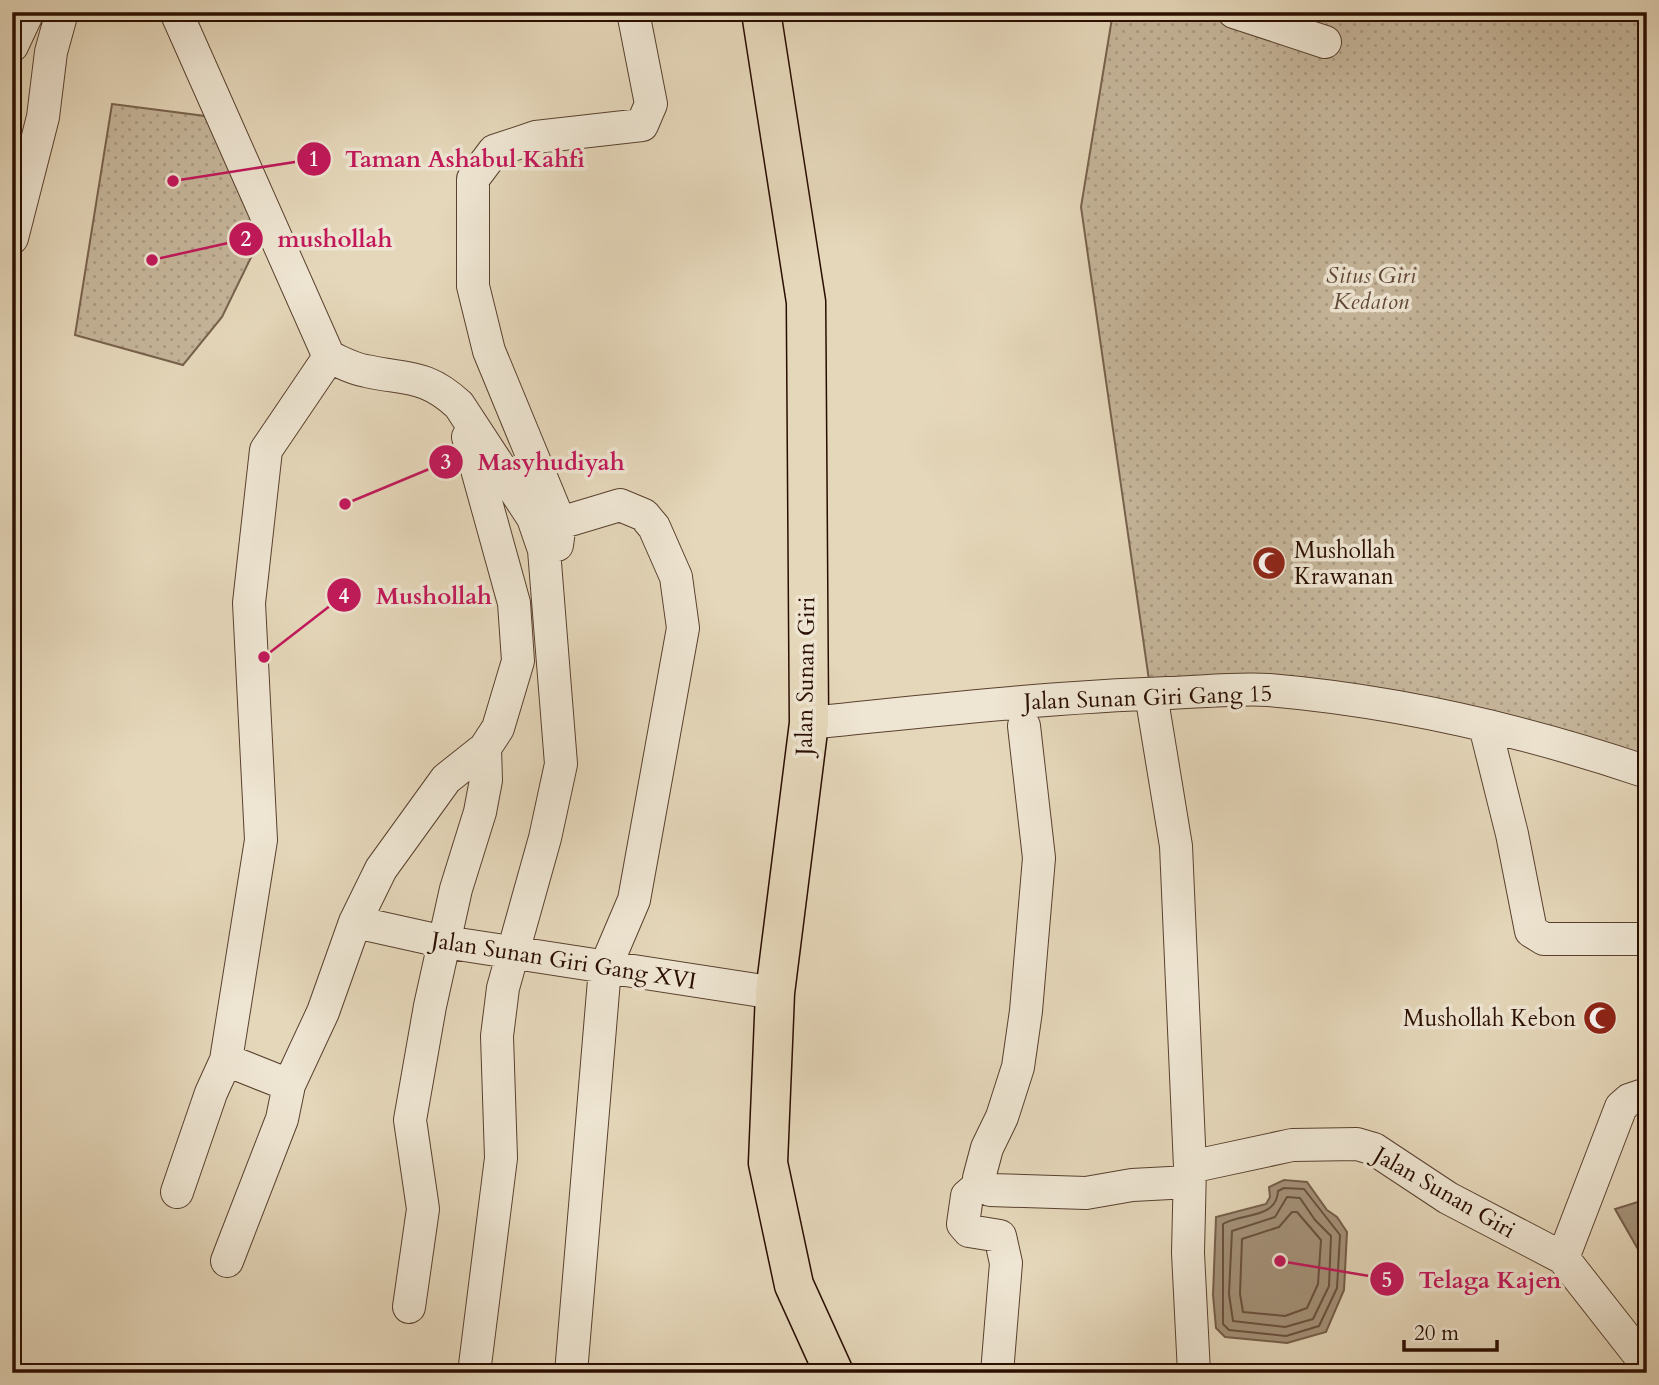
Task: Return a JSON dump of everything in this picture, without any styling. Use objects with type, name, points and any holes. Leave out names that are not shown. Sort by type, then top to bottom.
[{"type":"main road","name":"Jalan Sunan Giri","points":[[761,12],[806,302],[809,723],[775,993],[768,1163],[794,1285],[834,1373]]},
{"type":"street","points":[[12,46],[28,12]]},
{"type":"street","points":[[12,238],[43,117],[51,52],[62,12]]},
{"type":"street","points":[[176,12],[329,357],[363,371],[423,380],[459,405],[533,518],[544,550],[561,764],[503,988],[498,1036],[501,1158],[474,1373]]},
{"type":"street","points":[[514,603],[546,593],[554,582],[560,523],[489,351],[473,286],[472,179],[494,151],[536,137],[642,125],[651,104],[633,12]]},
{"type":"street","points":[[1234,12],[1325,42]]},
{"type":"street","points":[[177,1192],[211,1093],[226,1060],[261,841],[249,603],[266,450],[329,357]]},
{"type":"street","points":[[226,1261],[282,1119],[289,1086],[323,1012],[355,922],[381,869],[407,828],[446,779],[485,748],[498,728],[518,662],[514,603],[459,405]]},
{"type":"street","points":[[560,523],[620,505],[644,515],[654,527],[676,577],[682,628],[634,900],[605,968],[571,1373]]},
{"type":"street","name":"Jalan Sunan Giri Gang 15","points":[[809,723],[1078,696],[1267,690],[1401,709],[1485,726],[1577,748],[1647,772]]},
{"type":"street","points":[[1151,694],[1176,846],[1194,1373]]},
{"type":"street","points":[[997,1373],[1006,1263],[1000,1236],[969,1231],[963,1224],[967,1195],[981,1184],[979,1178],[987,1148],[1002,1117],[1018,1067],[1026,1011],[1039,858],[1024,726]]},
{"type":"street","points":[[1485,726],[1508,817],[1531,931],[1544,939],[1647,940]]},
{"type":"street","points":[[410,1307],[424,1209],[410,1120],[430,1006],[456,889],[480,812],[486,780],[485,748]]},
{"type":"street","name":"Jalan Sunan Giri Gang XVI","points":[[355,922],[446,942],[775,993]]},
{"type":"street","points":[[226,1060],[289,1086]]},
{"type":"street","points":[[1563,1258],[1621,1107],[1629,1100],[1647,1094]]},
{"type":"street","name":"Jalan Sunan Giri","points":[[981,1184],[990,1190],[1086,1193],[1189,1175],[1292,1145],[1357,1144],[1374,1149],[1448,1198],[1563,1258],[1647,1365]]},
{"type":"green space","name":"Situs Giri Kedaton","points":[[1113,12],[1647,12],[1647,775],[1401,709],[1151,694],[1081,207]]},
{"type":"green space","points":[[112,104],[236,120],[258,243],[222,317],[183,365],[75,335]]},
{"type":"water","points":[[1284,1180],[1307,1182],[1347,1232],[1344,1290],[1326,1332],[1287,1343],[1225,1337],[1216,1328],[1213,1295],[1216,1217],[1266,1204],[1270,1197],[1269,1187]]},
{"type":"water","points":[[1647,1199],[1647,1265],[1615,1209]]},
{"type":"place","name":"Taman Ashabul Kahfi","points":[[173,181]]},
{"type":"place","name":"mushollah","points":[[152,260]]},
{"type":"place","name":"Masyhudiyah","points":[[345,504]]},
{"type":"place","name":"Mushollah Krawanan","points":[[1269,563]]},
{"type":"place","name":"Mushollah","points":[[264,657]]},
{"type":"place","name":"Mushollah Kebon","points":[[1600,1018]]},
{"type":"place","name":"Telaga Kajen","points":[[1280,1261]]}]
